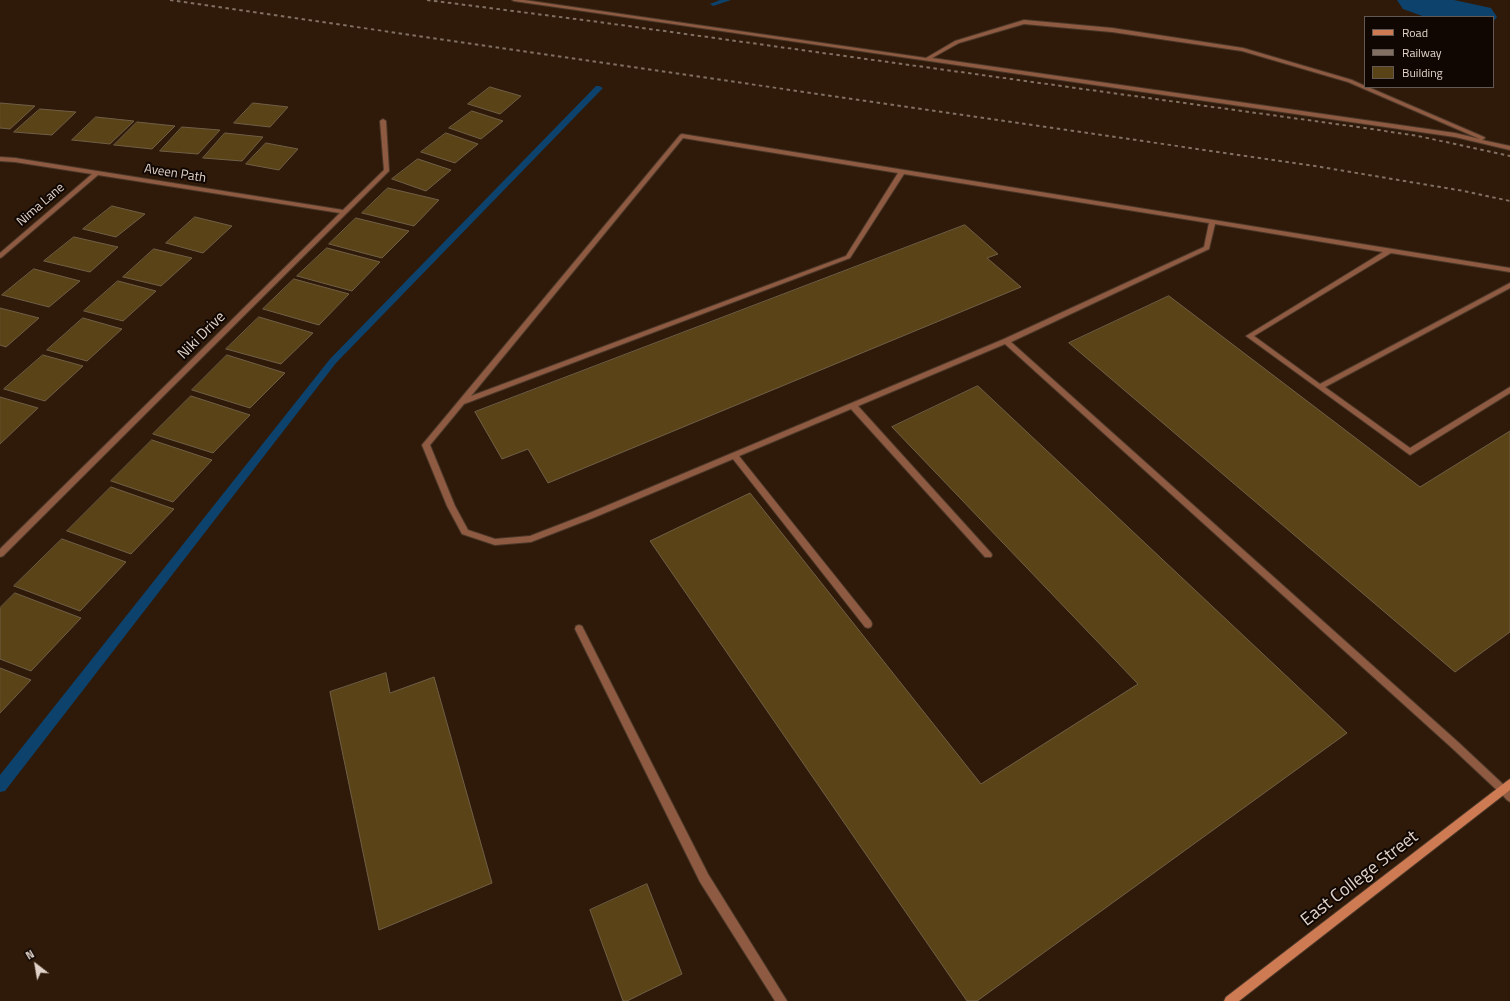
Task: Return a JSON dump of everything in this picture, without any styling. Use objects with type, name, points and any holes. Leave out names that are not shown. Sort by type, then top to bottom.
[{"type":"street","points":[[514,0],[1447,134],[1510,148]]},
{"type":"street","points":[[927,59],[957,42],[1024,22],[1112,30],[1228,47],[1350,81],[1364,87]]},
{"type":"street","points":[[1366,88],[1503,146]]},
{"type":"street","name":"Niki Drive","points":[[0,554],[346,212],[386,170],[383,121]]},
{"type":"street","points":[[1212,222],[1207,248],[1006,341],[530,539],[495,542],[465,532],[451,506],[426,445],[682,136],[1510,270]]},
{"type":"street","name":"Aveen Path","points":[[0,159],[15,160],[346,212]]},
{"type":"street","points":[[462,402],[848,257],[902,172]]},
{"type":"street","name":"Nima Lane","points":[[0,256],[97,173]]},
{"type":"street","points":[[1389,250],[1248,336],[1410,452],[1510,390]]},
{"type":"street","points":[[1320,387],[1510,285]]},
{"type":"street","points":[[1006,341],[1455,745],[1508,790]]},
{"type":"street","points":[[852,405],[988,555]]},
{"type":"street","points":[[734,455],[868,624]]},
{"type":"street","points":[[579,629],[704,878],[781,1001]]},
{"type":"street","name":"East College Street","points":[[1230,1001],[1508,790]]},
{"type":"building","points":[[490,87],[521,96],[500,114],[468,104]]},
{"type":"building","points":[[0,103],[35,106],[10,129],[0,128]]},
{"type":"building","points":[[253,103],[288,107],[270,127],[234,123]]},
{"type":"building","points":[[40,109],[76,112],[52,135],[14,132]]},
{"type":"building","points":[[472,111],[503,121],[481,139],[449,128]]},
{"type":"building","points":[[96,117],[134,121],[110,144],[72,140]]},
{"type":"building","points":[[137,122],[175,126],[152,149],[114,145]]},
{"type":"building","points":[[182,127],[220,130],[198,154],[160,151]]},
{"type":"building","points":[[225,133],[263,137],[242,161],[203,158]]},
{"type":"building","points":[[446,133],[478,144],[455,163],[421,152]]},
{"type":"building","points":[[266,143],[298,149],[279,170],[246,164]]},
{"type":"building","points":[[418,159],[451,170],[426,191],[392,179]]},
{"type":"building","points":[[388,188],[439,200],[414,226],[362,213]]},
{"type":"building","points":[[112,206],[145,214],[116,237],[83,229]]},
{"type":"building","points":[[195,217],[232,226],[203,253],[166,243]]},
{"type":"building","points":[[356,218],[409,231],[382,258],[329,244]]},
{"type":"building","points":[[965,225],[998,254],[987,258],[1021,287],[548,483],[528,449],[502,459],[475,412]]},
{"type":"building","points":[[74,237],[118,247],[90,272],[44,261]]},
{"type":"building","points":[[327,248],[380,262],[352,291],[297,276]]},
{"type":"building","points":[[154,249],[192,258],[161,286],[123,277]]},
{"type":"building","points":[[34,269],[80,281],[49,307],[2,295]]},
{"type":"building","points":[[294,279],[349,294],[319,325],[263,309]]},
{"type":"building","points":[[118,281],[156,291],[123,321],[84,311]]},
{"type":"building","points":[[1169,296],[1420,487],[1510,431],[1510,632],[1455,672],[1069,343]]},
{"type":"building","points":[[0,308],[39,318],[6,347],[0,345]]},
{"type":"building","points":[[259,317],[313,333],[281,364],[226,349]]},
{"type":"building","points":[[83,318],[122,329],[87,361],[47,350]]},
{"type":"building","points":[[43,355],[83,366],[45,401],[4,389]]},
{"type":"building","points":[[227,355],[285,373],[250,408],[192,390]]},
{"type":"building","points":[[978,386],[1347,733],[977,1001],[967,1001],[650,541],[750,493],[981,784],[1138,684],[892,427]]},
{"type":"building","points":[[191,396],[250,415],[213,453],[153,434]]},
{"type":"building","points":[[0,397],[38,408],[0,444]]},
{"type":"building","points":[[152,440],[212,460],[173,502],[111,481]]},
{"type":"building","points":[[111,487],[174,509],[131,554],[67,531]]},
{"type":"building","points":[[62,539],[126,562],[80,611],[14,586]]},
{"type":"building","points":[[15,593],[81,618],[31,671],[0,659],[0,608]]},
{"type":"building","points":[[0,668],[31,680],[0,713]]},
{"type":"building","points":[[386,673],[390,693],[434,677],[492,883],[379,930],[330,692]]},
{"type":"building","points":[[647,884],[682,974],[627,1001],[623,1001],[590,910]]},
{"type":"waterway","points":[[713,4],[728,0]]},
{"type":"waterway","points":[[1417,0],[1449,12],[1471,16]]},
{"type":"waterway","points":[[0,786],[333,361],[599,88]]},
{"type":"railway","points":[[170,0],[1315,166],[1464,191],[1510,201]]},
{"type":"railway","points":[[427,0],[599,22],[1365,128],[1418,136],[1510,156]]}]
